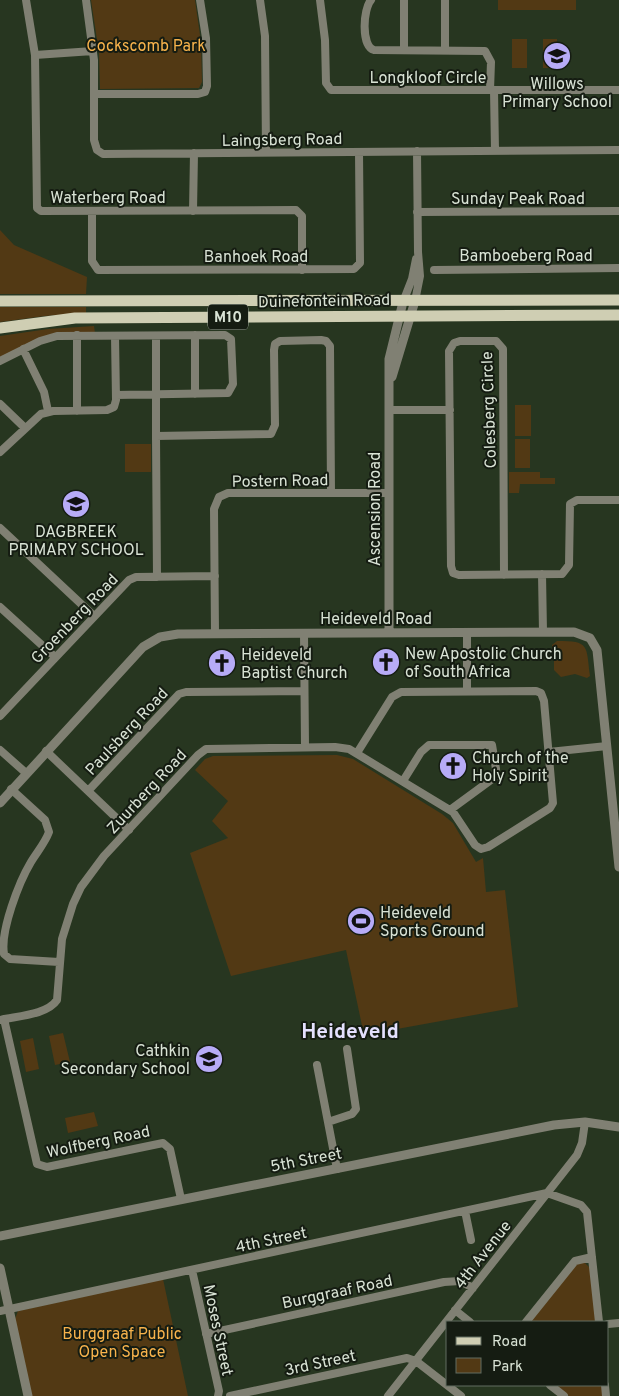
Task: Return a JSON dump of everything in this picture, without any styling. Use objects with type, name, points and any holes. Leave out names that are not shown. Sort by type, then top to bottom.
[{"type":"main road","name":"Duinefontein Road","points":[[0,301],[619,300]]},
{"type":"main road","name":"Duinefontein Road","points":[[0,328],[75,318],[619,314]]},
{"type":"street","name":"Waterberg Road","points":[[26,0],[35,55],[36,206],[41,211],[298,211],[302,216],[302,270]]},
{"type":"street","name":"Laingsberg Road","points":[[86,0],[93,51],[94,140],[95,147],[99,152],[106,154],[619,150]]},
{"type":"street","points":[[94,94],[198,94],[205,92],[207,83],[206,38],[200,0]]},
{"type":"street","points":[[260,0],[266,36],[266,152]]},
{"type":"street","name":"Longkloof Circle","points":[[320,0],[325,40],[326,83],[331,90],[619,90]]},
{"type":"street","points":[[371,0],[366,11],[367,45],[374,50],[486,52],[491,62],[495,151]]},
{"type":"street","points":[[404,0],[404,50]]},
{"type":"street","points":[[445,0],[445,50]]},
{"type":"street","points":[[35,55],[93,51]]},
{"type":"street","points":[[409,301],[420,280],[417,151]]},
{"type":"street","name":"Banhoek Road","points":[[92,211],[92,261],[98,270],[350,270],[359,266],[359,152]]},
{"type":"street","points":[[193,211],[194,154]]},
{"type":"street","name":"Sunday Peak Road","points":[[418,212],[619,211]]},
{"type":"street","points":[[409,301],[418,252]]},
{"type":"street","name":"Bamboeberg Road","points":[[434,270],[619,268]]},
{"type":"street","name":"Ascension Road","points":[[389,384],[411,315],[409,301]]},
{"type":"street","name":"Ascension Road","points":[[389,633],[390,355],[398,315],[409,301]]},
{"type":"street","points":[[195,335],[195,394]]},
{"type":"street","points":[[0,361],[23,349],[57,336],[195,335],[225,336],[231,340],[234,384],[231,391],[225,394],[116,395]]},
{"type":"street","points":[[77,336],[77,411]]},
{"type":"street","points":[[0,452],[38,415],[48,411],[111,409],[115,404],[116,395],[115,336]]},
{"type":"street","points":[[156,336],[157,577]]},
{"type":"street","points":[[156,436],[271,434],[275,425],[275,344],[283,340],[326,341],[330,348],[331,493]]},
{"type":"street","name":"Colesberg Circle","points":[[460,341],[499,342],[503,350],[504,575],[460,575],[453,573],[451,566],[450,410],[449,351],[452,345],[460,341]]},
{"type":"street","points":[[23,349],[44,392],[48,411]]},
{"type":"street","points":[[0,404],[25,428]]},
{"type":"street","points":[[389,410],[450,410]]},
{"type":"street","name":"Postern Road","points":[[215,634],[215,506],[222,495],[228,493],[389,493]]},
{"type":"street","points":[[504,575],[561,574],[568,569],[569,508],[572,502],[577,500],[619,500]]},
{"type":"street","points":[[0,528],[94,616]]},
{"type":"street","points":[[542,574],[543,632]]},
{"type":"street","name":"Groenberg Road","points":[[0,716],[129,580],[157,577],[215,576]]},
{"type":"street","points":[[0,606],[55,658]]},
{"type":"street","points":[[304,633],[304,747]]},
{"type":"street","points":[[467,633],[467,690]]},
{"type":"street","name":"Heideveld Road","points":[[0,803],[46,751],[149,642],[169,635],[580,633],[594,643],[619,867]]},
{"type":"street","name":"Paulsberg Road","points":[[88,791],[179,694],[186,692],[304,691]]},
{"type":"street","points":[[357,753],[397,694],[405,691],[540,692],[544,701],[549,752],[606,746]]},
{"type":"street","points":[[403,781],[421,752],[429,745],[492,745],[496,771],[494,778],[457,803],[450,810]]},
{"type":"street","name":"Zuurberg Road","points":[[2,1019],[44,1010],[54,1005],[58,995],[59,962],[64,928],[81,887],[91,872],[129,830],[198,755],[206,749],[335,747],[357,753],[450,810],[475,845],[481,849],[486,848],[552,806],[554,800],[549,752]]},
{"type":"street","points":[[0,750],[26,773]]},
{"type":"street","points":[[46,751],[129,830]]},
{"type":"street","points":[[11,789],[45,820],[49,832],[31,862],[17,892],[9,914],[3,946],[4,954],[10,959],[59,962]]},
{"type":"street","name":"Wolfberg Road","points":[[2,1019],[38,1164],[47,1167],[163,1143],[170,1149],[181,1200]]},
{"type":"street","points":[[328,1122],[352,1114],[356,1109],[347,1049]]},
{"type":"street","points":[[317,1065],[337,1168]]},
{"type":"street","name":"5th Street","points":[[0,1236],[554,1125],[584,1122],[619,1127]]},
{"type":"street","name":"4th Avenue","points":[[446,1321],[581,1148],[584,1122]]},
{"type":"street","points":[[547,1193],[585,1209],[599,1321]]},
{"type":"street","name":"4th Street","points":[[4,1310],[547,1193]]},
{"type":"street","points":[[465,1211],[471,1240]]},
{"type":"street","points":[[527,1321],[575,1261],[592,1257]]},
{"type":"street","points":[[0,1268],[4,1310],[28,1396]]},
{"type":"street","name":"Moses Street","points":[[192,1270],[219,1391],[218,1396]]},
{"type":"street","name":"Burggraaf Road","points":[[206,1334],[444,1282],[460,1281],[473,1288]]},
{"type":"street","points":[[455,1310],[469,1321]]},
{"type":"street","name":"4th Avenue","points":[[388,1396],[446,1322]]},
{"type":"street","name":"3rd Street","points":[[230,1396],[402,1358],[416,1360]]},
{"type":"street","points":[[416,1360],[446,1384]]},
{"type":"street","points":[[448,1386],[461,1396]]},
{"type":"street","points":[[551,1386],[564,1396]]},
{"type":"green space","name":"Cockscomb Park","points":[[91,0],[195,0],[201,42],[202,82],[199,88],[100,89],[99,53]]},
{"type":"green space","points":[[498,0],[576,0],[576,10],[498,10]]},
{"type":"green space","points":[[512,39],[527,39],[527,68],[512,68]]},
{"type":"green space","points":[[543,39],[557,39],[558,68],[543,68]]},
{"type":"green space","points":[[0,230],[14,245],[87,277],[86,294],[0,294]]},
{"type":"green space","points":[[0,307],[86,307],[86,313],[0,322]]},
{"type":"green space","points":[[94,326],[95,333],[63,333],[0,358],[0,336],[48,329]]},
{"type":"green space","points":[[515,405],[531,405],[531,436],[515,436]]},
{"type":"green space","points":[[515,439],[530,439],[530,468],[515,468]]},
{"type":"green space","points":[[125,444],[151,444],[151,472],[125,472]]},
{"type":"green space","points":[[509,472],[540,472],[540,478],[555,478],[555,484],[520,484],[519,493],[509,493]]},
{"type":"green space","points":[[557,641],[576,642],[584,647],[587,651],[590,676],[587,678],[575,674],[561,677],[554,670],[554,651],[552,645]]},
{"type":"green space","name":"Heideveld Sports Ground","points":[[337,755],[353,759],[442,814],[453,823],[476,862],[483,858],[486,892],[505,890],[518,1007],[364,1035],[346,950],[231,976],[190,853],[228,838],[212,821],[228,801],[195,770],[205,759],[213,756]]},
{"type":"green space","points":[[63,1033],[70,1062],[55,1065],[49,1036]]},
{"type":"green space","points":[[33,1038],[39,1069],[26,1072],[20,1041]]},
{"type":"green space","points":[[94,1112],[98,1126],[68,1133],[65,1118]]},
{"type":"green space","points":[[584,1262],[590,1268],[596,1321],[531,1321],[575,1264]]},
{"type":"green space","name":"Burggraaf Public Open Space","points":[[163,1279],[188,1396],[32,1396],[15,1319],[18,1311]]},
{"type":"green space","points":[[555,1386],[602,1386],[603,1396],[569,1396]]},
{"type":"place","name":"Willows Primary School","points":[[557,56]]},
{"type":"place","name":"DAGBREEK PRIMARY SCHOOL","points":[[76,504]]},
{"type":"place","name":"New Apostolic Church of South Africa","points":[[386,662]]},
{"type":"place","name":"Heideveld Baptist Church","points":[[222,663]]},
{"type":"place","name":"Church of the Holy Spirit","points":[[453,766]]},
{"type":"place","name":"Heideveld Sports Ground","points":[[361,921]]},
{"type":"place","name":"Cathkin Secondary School","points":[[209,1059]]},
{"type":"district","name":"Heideveld","points":[[350,1031]]}]
